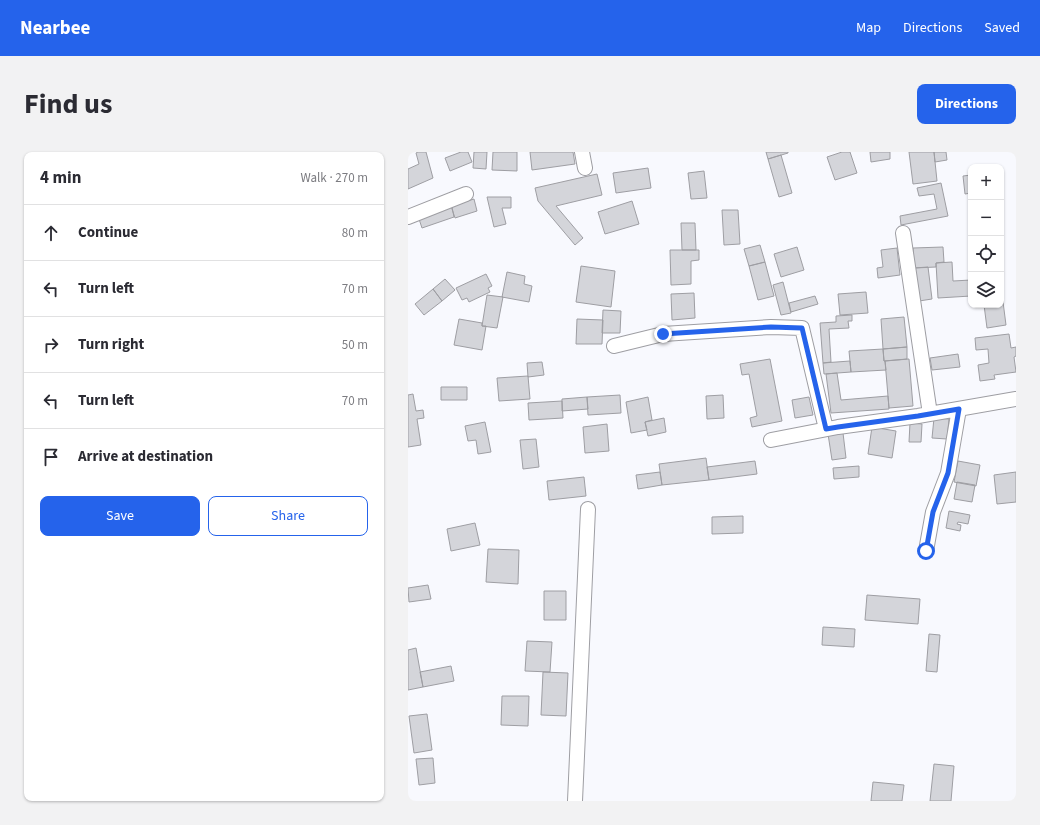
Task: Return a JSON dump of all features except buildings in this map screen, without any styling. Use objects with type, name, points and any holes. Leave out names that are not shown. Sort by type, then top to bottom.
[{"type":"street","points":[[582,152],[585,168]]},
{"type":"street","points":[[408,216],[466,194]]},
{"type":"street","points":[[903,233],[930,414]]},
{"type":"street","points":[[614,346],[663,334],[771,327],[802,328],[826,429]]},
{"type":"street","points":[[771,440],[826,429],[930,414],[1016,399]]},
{"type":"street","points":[[926,551],[933,512],[948,473],[959,409]]},
{"type":"street","points":[[574,801],[588,509]]},
{"type":"route","points":[[663,334],[771,327],[802,328],[826,429],[959,409],[948,473],[933,512],[926,551]]}]
